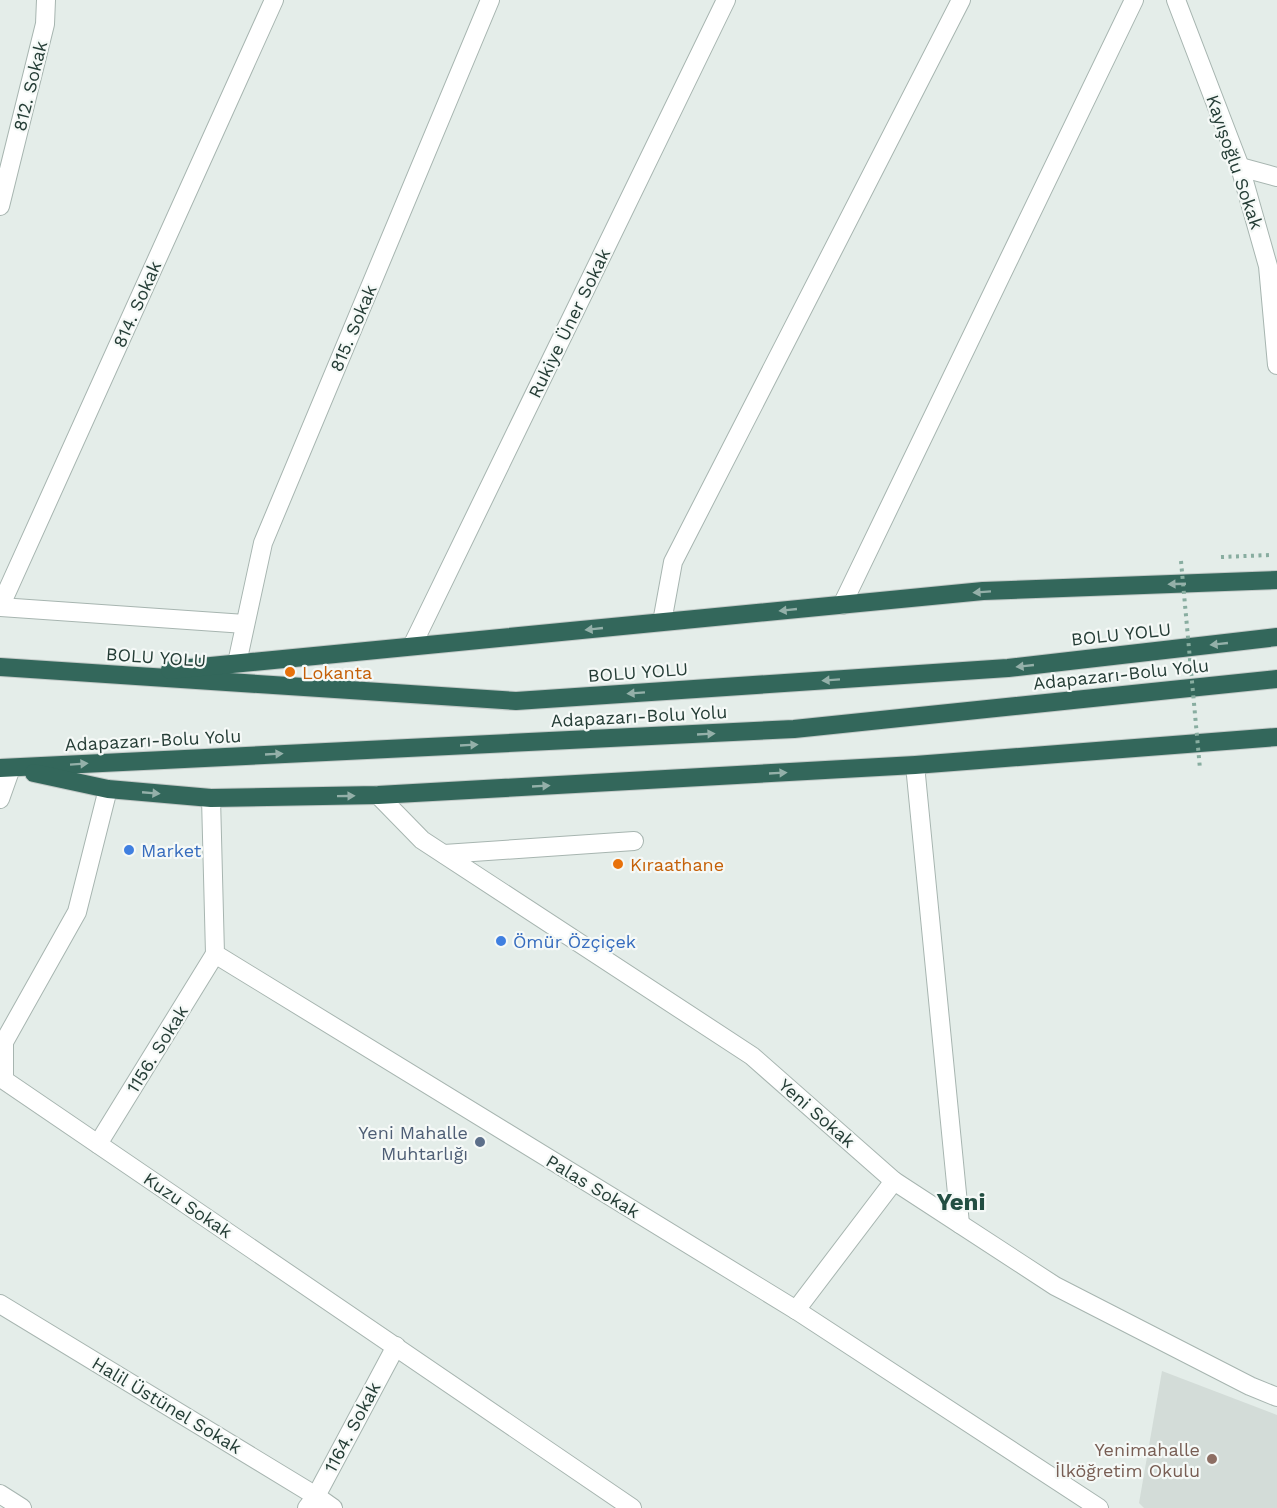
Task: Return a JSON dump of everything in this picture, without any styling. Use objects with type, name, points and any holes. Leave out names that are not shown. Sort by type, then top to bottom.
[{"type":"highway","points":[[116,675],[983,591],[1277,580]]},
{"type":"highway","name":"BOLU YOLU","points":[[0,667],[516,701],[1008,668],[1277,638]]},
{"type":"highway","name":"Adapazarı-Bolu Yolu","points":[[6,768],[795,729],[1277,679]]},
{"type":"highway","points":[[6,768],[108,789],[211,798],[378,795],[915,765],[1277,737]]},
{"type":"street","name":"812. Sokak","points":[[0,206],[45,24],[46,0]]},
{"type":"street","name":"814. Sokak","points":[[0,607],[274,0]]},
{"type":"street","name":"815. Sokak","points":[[237,663],[263,543],[490,0]]},
{"type":"street","name":"Rukiye Üner Sokak","points":[[412,646],[726,0]]},
{"type":"street","points":[[662,622],[673,562],[961,0]]},
{"type":"street","points":[[842,605],[1134,0]]},
{"type":"street","name":"Kayışoğlu Sokak","points":[[1176,0],[1240,167],[1268,266],[1277,365]]},
{"type":"street","points":[[1240,167],[1277,177]]},
{"type":"street","points":[[0,607],[245,624]]},
{"type":"street","points":[[915,765],[960,1224]]},
{"type":"street","points":[[0,799],[6,768]]},
{"type":"street","name":"Kuzu Sokak","points":[[108,789],[77,912],[4,1042],[4,1080],[632,1508]]},
{"type":"street","name":"Yeni Sokak","points":[[378,795],[422,840],[752,1056],[894,1181],[1055,1286],[1250,1386],[1277,1397]]},
{"type":"street","points":[[211,798],[215,954]]},
{"type":"street","points":[[444,854],[634,841]]},
{"type":"street","name":"1156. Sokak","points":[[98,1144],[215,954]]},
{"type":"street","name":"Palas Sokak","points":[[215,954],[796,1310],[1099,1508]]},
{"type":"street","points":[[796,1310],[894,1181]]},
{"type":"street","name":"Halil Üstünel Sokak","points":[[0,1304],[312,1502],[333,1508]]},
{"type":"street","name":"1164. Sokak","points":[[312,1502],[396,1346]]},
{"type":"street","points":[[0,1494],[22,1508]]},
{"type":"path","points":[[1181,561],[1200,770]]},
{"type":"shaded area","name":"Yenimahalle İlköğretim Okulu","points":[[1162,1371],[1277,1415],[1277,1508],[1144,1508],[1139,1503]]},
{"type":"place","name":"Lokanta","points":[[290,672]]},
{"type":"place","name":"Market","points":[[129,850]]},
{"type":"place","name":"Kıraathane","points":[[618,864]]},
{"type":"place","name":"Ömür Özçiçek","points":[[501,941]]},
{"type":"place","name":"Yeni Mahalle Muhtarlığı","points":[[480,1142]]},
{"type":"place","name":"Yenimahalle İlköğretim Okulu","points":[[1212,1459]]},
{"type":"district","name":"Yeni","points":[[961,1202]]}]
